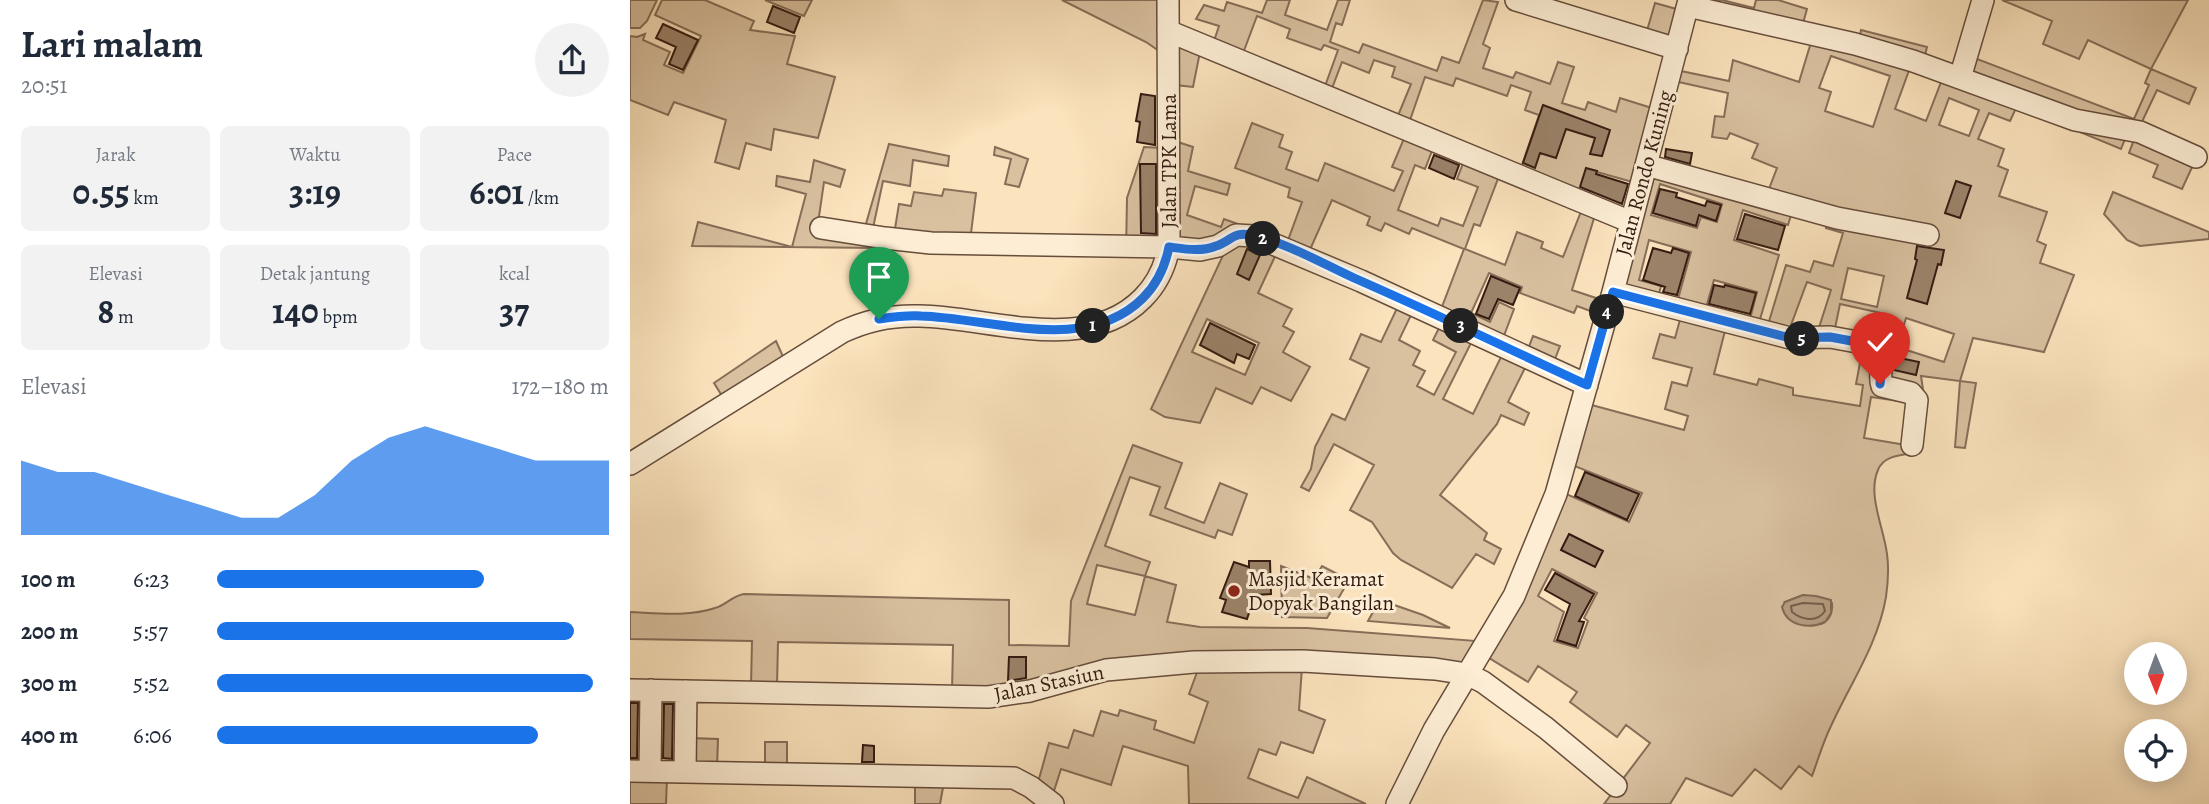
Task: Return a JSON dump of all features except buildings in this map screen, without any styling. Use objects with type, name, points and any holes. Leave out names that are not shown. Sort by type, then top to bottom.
[{"type":"street","name":"Jalan TPK Lama","points":[[630,464],[842,331],[866,321],[922,316],[1047,329],[1085,327],[1107,322],[1129,311],[1149,292],[1163,270],[1169,247],[1168,0]]},
{"type":"street","points":[[1516,0],[1677,49]]},
{"type":"street","points":[[1959,78],[1983,0]]},
{"type":"street","points":[[1689,3],[1871,48],[2075,120],[2140,132],[2196,157]]},
{"type":"street","name":"Jalan Rondo Kuning","points":[[1397,804],[1434,730],[1502,619],[1532,556],[1560,482],[1689,3]]},
{"type":"street","points":[[1168,32],[1631,222]]},
{"type":"street","points":[[1646,165],[1837,218],[1928,235]]},
{"type":"street","points":[[821,228],[931,243],[1169,247],[1200,250],[1219,246],[1236,235],[1254,236],[1371,285],[1587,385]]},
{"type":"street","points":[[1613,292],[1790,338],[1830,337],[1879,346],[1882,352],[1882,386],[1911,393],[1917,400],[1912,445]]},
{"type":"street","name":"Jalan Stasiun","points":[[641,690],[988,697],[1030,691],[1123,667],[1253,660],[1402,666],[1467,674]]},
{"type":"street","points":[[1467,674],[1483,681],[1518,706],[1616,786]]},
{"type":"street","points":[[641,690],[640,771],[1014,778],[1053,804]]},
{"type":"street","points":[[685,772],[686,691]]},
{"type":"shaded area","points":[[630,0],[657,0],[647,21],[640,28],[630,28]]},
{"type":"shaded area","points":[[662,0],[705,0],[754,21],[750,30],[795,36],[787,64],[835,77],[818,138],[774,129],[771,150],[746,143],[739,169],[715,162],[726,120],[674,102],[668,115],[630,100],[630,36],[645,34],[643,40],[670,52],[664,65],[683,73],[701,36],[655,15]]},
{"type":"shaded area","points":[[765,0],[812,0],[804,16]]},
{"type":"shaded area","points":[[1062,0],[1161,0],[1162,53],[1146,42]]},
{"type":"shaded area","points":[[1267,0],[1290,0],[1285,15],[1327,30],[1338,0],[1350,0],[1342,25],[1336,23],[1330,42],[1359,53],[1363,44],[1437,71],[1442,57],[1459,63],[1483,0],[1498,2],[1483,44],[1490,48],[1483,68],[1513,78],[1516,72],[1550,84],[1558,62],[1574,67],[1562,103],[1585,110],[1588,102],[1616,112],[1620,98],[1655,109],[1636,183],[1597,172],[1589,195],[1521,168],[1539,115],[1525,110],[1531,92],[1511,85],[1507,96],[1456,78],[1453,86],[1425,77],[1409,123],[1397,118],[1411,84],[1392,77],[1395,67],[1374,60],[1369,73],[1342,62],[1331,91],[1324,89],[1338,50],[1324,45],[1321,50],[1287,38],[1290,29],[1257,16],[1242,56],[1213,44],[1219,26],[1196,19],[1204,5],[1224,11],[1227,2],[1262,13]]},
{"type":"shaded area","points":[[1696,0],[1722,0],[1754,8],[1756,0],[1778,0],[1807,9],[1802,27]]},
{"type":"shaded area","points":[[2002,0],[2188,0],[2151,69],[2088,40],[2079,59],[2043,44],[2052,21]]},
{"type":"shaded area","points":[[1655,3],[1680,10],[1671,42],[1646,34]]},
{"type":"shaded area","points":[[1861,30],[1927,47],[1924,59],[1859,40]]},
{"type":"shaded area","points":[[1812,39],[1911,65],[1895,109],[1926,121],[1943,77],[2127,134],[2121,149],[2017,106],[2010,121],[1989,113],[1978,139],[2004,149],[1998,166],[2008,170],[1999,196],[2047,212],[2037,241],[2046,245],[2040,263],[2074,275],[2044,352],[1973,338],[1960,381],[1921,376],[1925,403],[1920,452],[1896,456],[1885,461],[1875,480],[1875,501],[1888,565],[1887,592],[1882,614],[1870,647],[1828,732],[1812,776],[1799,766],[1781,789],[1755,769],[1732,796],[1686,778],[1670,804],[1604,804],[1650,743],[1626,725],[1617,737],[1570,702],[1577,692],[1538,666],[1528,682],[1486,656],[1562,492],[1629,522],[1642,493],[1572,465],[1588,404],[1684,430],[1688,416],[1665,409],[1672,382],[1687,386],[1692,368],[1653,358],[1660,334],[1675,338],[1681,316],[1726,327],[1714,374],[1757,385],[1759,379],[1793,388],[1793,395],[1860,406],[1863,385],[1856,384],[1863,347],[1874,350],[1881,313],[1840,304],[1834,333],[1817,334],[1831,290],[1807,282],[1788,333],[1767,328],[1786,265],[1810,272],[1814,261],[1833,266],[1843,233],[1826,228],[1828,222],[1767,194],[1777,168],[1752,158],[1758,144],[1730,133],[1727,139],[1712,137],[1715,116],[1724,117],[1728,93],[1674,81],[1676,70],[1729,81],[1733,60],[1799,82]],"holes":[[[1831,56],[1890,76],[1873,127],[1825,111],[1831,92],[1819,88]],[[1949,98],[1979,110],[1969,136],[1939,125]],[[1848,268],[1884,276],[1877,307],[1841,299]],[[1906,318],[1954,334],[1944,362],[1897,347]],[[1871,397],[1913,403],[1906,445],[1864,438]],[[1552,569],[1597,593],[1584,618],[1588,621],[1578,648],[1554,641],[1564,612],[1538,596]],[[1803,595],[1832,603],[1830,616],[1821,624],[1785,602]]]},
{"type":"shaded area","points":[[1175,41],[1200,52],[1193,87],[1175,85]]},
{"type":"shaded area","points":[[1972,57],[2134,119],[2149,85],[2145,83],[2151,69],[2196,88],[2189,104],[2157,90],[2140,126],[2102,122],[1966,75]]},
{"type":"shaded area","points":[[1252,123],[1283,135],[1279,147],[1292,152],[1286,169],[1318,181],[1325,163],[1394,191],[1403,171],[1392,167],[1405,136],[1433,148],[1425,169],[1415,165],[1398,210],[1438,226],[1441,218],[1463,226],[1478,187],[1457,179],[1464,161],[1499,176],[1480,226],[1474,224],[1465,249],[1505,265],[1517,232],[1543,242],[1541,248],[1563,257],[1582,209],[1595,215],[1572,290],[1605,301],[1601,315],[1577,306],[1574,313],[1520,293],[1522,287],[1489,273],[1471,313],[1490,322],[1499,302],[1514,309],[1502,341],[1440,312],[1464,249],[1412,228],[1409,234],[1385,223],[1381,231],[1367,225],[1370,217],[1332,200],[1309,252],[1287,243],[1302,202],[1288,197],[1290,188],[1235,168]]},
{"type":"shaded area","points":[[2135,137],[2194,163],[2182,189],[2153,177],[2158,165],[2129,153]]},
{"type":"shaded area","points":[[1175,141],[1193,147],[1188,171],[1230,184],[1227,195],[1195,186],[1187,215],[1221,227],[1224,219],[1252,229],[1217,239],[1175,241]]},
{"type":"shaded area","points":[[889,144],[949,156],[948,166],[913,160],[910,186],[883,181],[870,242],[892,247],[899,204],[911,206],[914,192],[942,196],[944,189],[976,193],[969,249],[692,246],[698,222],[792,247],[806,194],[776,186],[777,176],[810,182],[814,160],[845,170],[840,187],[824,182],[817,230],[861,241]]},
{"type":"shaded area","points":[[995,147],[1028,159],[1019,187],[1005,184],[1011,159],[994,155]]},
{"type":"shaded area","points":[[1144,147],[1163,148],[1163,239],[1126,252],[1127,198]]},
{"type":"shaded area","points":[[1651,172],[1792,212],[1788,225],[1743,210],[1734,240],[1779,255],[1758,326],[1749,323],[1757,292],[1714,280],[1705,311],[1620,289]],"holes":[[[1660,184],[1722,204],[1717,222],[1701,217],[1697,228],[1651,215]],[[1649,240],[1691,252],[1678,299],[1659,294],[1661,286],[1639,280]]]},
{"type":"shaded area","points":[[2113,192],[2209,232],[2209,239],[2140,246],[2127,240],[2104,214]]},
{"type":"shaded area","points":[[1240,241],[1278,250],[1258,293],[1292,309],[1283,326],[1294,332],[1283,352],[1310,367],[1291,401],[1261,387],[1252,404],[1216,388],[1200,423],[1165,417],[1151,409],[1226,249]],"holes":[[[1207,319],[1259,343],[1245,375],[1192,352]]]},
{"type":"shaded area","points":[[1399,304],[1413,311],[1399,340],[1420,351],[1413,365],[1425,371],[1417,386],[1434,395],[1456,352],[1433,340],[1441,324],[1473,339],[1443,399],[1473,414],[1503,353],[1527,364],[1508,402],[1529,413],[1524,425],[1501,415],[1497,424],[1440,495],[1487,533],[1484,540],[1501,549],[1494,564],[1476,554],[1452,588],[1401,560],[1393,553],[1372,522],[1350,510],[1374,465],[1334,444],[1309,491],[1301,487],[1311,469],[1315,447],[1332,414],[1345,420],[1369,368],[1350,359],[1361,334],[1381,342]]},
{"type":"shaded area","points":[[1533,336],[1560,346],[1553,364],[1527,352]]},
{"type":"shaded area","points":[[776,341],[785,361],[724,399],[714,383]]},
{"type":"shaded area","points":[[1960,381],[1976,383],[1965,448],[1955,447]]},
{"type":"shaded area","points":[[1133,445],[1182,463],[1165,508],[1204,523],[1220,483],[1247,494],[1232,535],[1218,530],[1215,538],[1150,515],[1160,487],[1130,477],[1105,546],[1150,562],[1145,576],[1176,585],[1167,622],[1200,627],[1307,628],[1477,641],[1461,666],[1366,658],[952,691],[953,645],[778,642],[777,686],[751,686],[752,641],[630,639],[630,612],[694,613],[719,607],[744,594],[1009,600],[1009,645],[1069,646],[1071,601]],"holes":[[[1097,565],[1145,576],[1135,615],[1087,604]]]},
{"type":"shaded area","points":[[1281,566],[1314,579],[1322,566],[1349,580],[1327,618],[1282,617]]},
{"type":"shaded area","points":[[1380,600],[1423,615],[1450,628],[1368,621]]},
{"type":"shaded area","points":[[1199,667],[1302,667],[1299,710],[1325,720],[1313,753],[1281,742],[1276,755],[1259,749],[1248,778],[1298,798],[1307,777],[1366,804],[1189,804],[1188,766],[1123,746],[1111,785],[1061,769],[1052,797],[1037,786],[1049,743],[1068,748],[1074,730],[1093,736],[1101,711],[1118,716],[1120,710],[1156,721],[1154,729],[1194,743],[1208,702],[1189,694]]},
{"type":"shaded area","points":[[690,738],[718,739],[717,768],[690,768]]},
{"type":"shaded area","points":[[765,742],[787,742],[787,769],[765,769]]},
{"type":"shaded area","points":[[630,776],[667,777],[666,804],[630,804]]},
{"type":"shaded area","points":[[915,781],[944,782],[940,804],[915,804]]},
{"type":"water","points":[[1803,595],[1831,600],[1831,613],[1825,622],[1806,626],[1789,619],[1782,607],[1785,602]]},
{"type":"place","name":"Masjid Keramat Dopyak Bangilan","points":[[1234,591]]},
{"type":"route","points":[[879,319],[922,316],[1047,329],[1101,324],[1129,311],[1149,292],[1163,270],[1169,247],[1200,250],[1219,246],[1236,235],[1247,234],[1292,250],[1587,385],[1613,292],[1790,338],[1830,337],[1879,346],[1883,356],[1880,384]]}]
